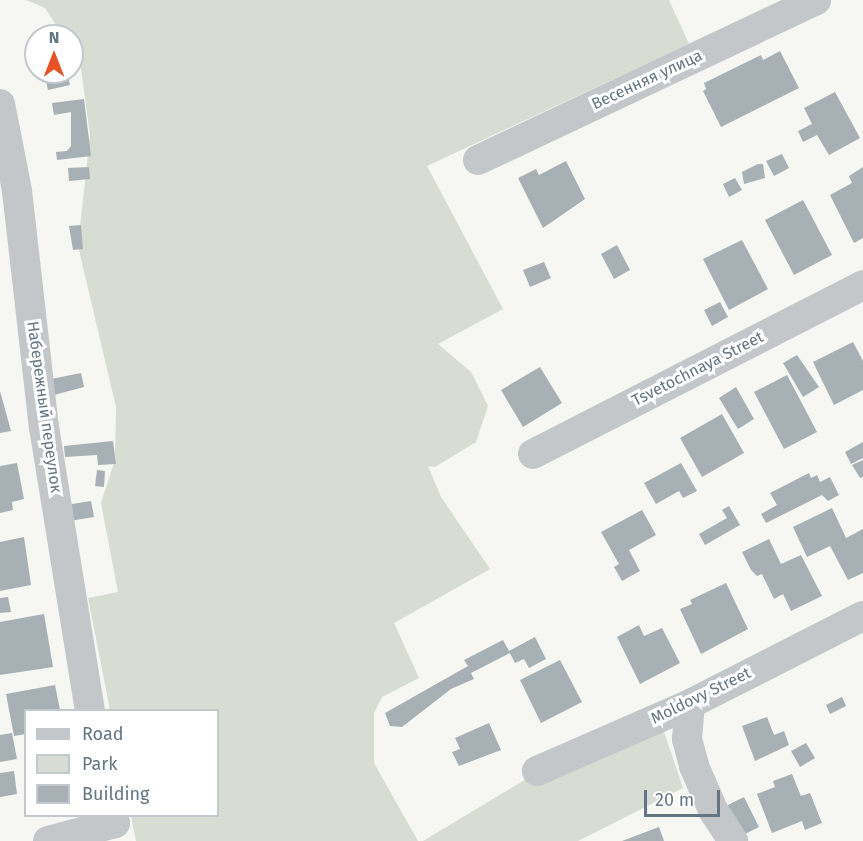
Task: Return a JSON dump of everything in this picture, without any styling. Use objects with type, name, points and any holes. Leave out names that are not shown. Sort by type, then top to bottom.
[{"type":"street","name":"Весенняя улица","points":[[478,160],[816,0]]},
{"type":"street","name":"Набережный переулок","points":[[0,104],[16,191],[44,427],[90,709]]},
{"type":"street","name":"Tsvetochnaya Street","points":[[534,454],[863,285]]},
{"type":"street","name":"Moldovy Street","points":[[537,771],[690,704],[863,616]]},
{"type":"street","points":[[690,704],[687,739],[694,766],[713,810],[733,841]]},
{"type":"street","points":[[48,841],[116,827]]},
{"type":"green space","points":[[26,0],[669,0],[689,44],[427,166],[503,309],[438,344],[471,372],[488,406],[476,442],[435,467],[428,466],[441,497],[490,569],[394,623],[419,678],[382,697],[374,713],[374,763],[418,841],[136,841],[131,817],[219,817],[219,709],[110,709],[88,598],[118,592],[101,503],[115,460],[116,407],[78,246],[90,135],[83,84],[84,24],[55,24],[45,8]]},
{"type":"green space","points":[[662,726],[683,788],[578,841],[423,841],[533,775]]},
{"type":"building","points":[[780,51],[799,88],[721,127],[703,91],[706,89],[704,83],[761,55],[763,60]]},
{"type":"building","points":[[47,84],[70,84],[70,85],[48,90]]},
{"type":"building","points":[[835,92],[860,138],[829,155],[817,135],[803,142],[798,131],[812,124],[804,108]]},
{"type":"building","points":[[84,99],[91,156],[57,160],[56,152],[67,151],[71,146],[71,112],[54,115],[52,103]]},
{"type":"building","points":[[782,154],[789,168],[774,176],[766,161]]},
{"type":"building","points":[[566,161],[585,199],[543,228],[518,178],[536,169],[539,175]]},
{"type":"building","points":[[763,164],[765,178],[744,184],[742,172]]},
{"type":"building","points":[[89,167],[90,179],[69,181],[68,168]]},
{"type":"building","points":[[863,167],[863,238],[854,243],[830,195],[852,183],[849,176]]},
{"type":"building","points":[[735,178],[742,190],[729,197],[723,184]]},
{"type":"building","points":[[803,200],[832,255],[794,275],[765,220]]},
{"type":"building","points":[[81,225],[83,249],[73,250],[69,226]]},
{"type":"building","points":[[742,240],[768,289],[729,310],[703,259]]},
{"type":"building","points":[[617,245],[630,270],[614,279],[601,254]]},
{"type":"building","points":[[544,262],[551,278],[530,287],[523,270]]},
{"type":"building","points":[[720,302],[728,317],[712,326],[704,310]]},
{"type":"building","points":[[853,342],[863,361],[863,390],[834,405],[813,362]]},
{"type":"building","points":[[797,355],[819,387],[803,397],[783,363]]},
{"type":"building","points":[[540,367],[562,403],[523,427],[501,390]]},
{"type":"building","points":[[81,373],[84,387],[54,395],[51,379]]},
{"type":"building","points":[[787,375],[817,432],[784,449],[754,392]]},
{"type":"building","points":[[736,387],[754,419],[738,429],[719,398]]},
{"type":"building","points":[[0,391],[11,431],[0,433]]},
{"type":"building","points":[[722,414],[744,453],[702,477],[680,438]]},
{"type":"building","points":[[113,441],[116,464],[98,465],[97,455],[65,457],[64,446]]},
{"type":"building","points":[[863,442],[863,458],[851,464],[845,452]]},
{"type":"building","points":[[863,460],[863,477],[860,478],[852,465]]},
{"type":"building","points":[[17,463],[24,499],[12,502],[13,510],[0,513],[0,466]]},
{"type":"building","points":[[681,463],[697,491],[683,498],[679,491],[656,504],[644,483]]},
{"type":"building","points":[[97,470],[105,471],[104,487],[95,486]]},
{"type":"building","points":[[809,473],[811,478],[817,475],[820,482],[830,477],[839,495],[828,501],[822,495],[766,523],[761,514],[777,505],[770,493]]},
{"type":"building","points":[[91,501],[94,517],[69,521],[66,505]]},
{"type":"building","points":[[729,506],[740,525],[705,545],[699,534],[727,518],[722,510]]},
{"type":"building","points":[[832,508],[846,538],[863,529],[863,573],[848,580],[830,546],[807,557],[793,527]]},
{"type":"building","points":[[642,510],[656,535],[629,550],[640,571],[622,581],[614,567],[619,564],[601,532]]},
{"type":"building","points":[[24,537],[31,585],[0,591],[0,542]]},
{"type":"building","points":[[769,539],[781,564],[801,555],[822,596],[791,611],[783,594],[774,599],[762,574],[757,576],[751,570],[742,552]]},
{"type":"building","points":[[726,583],[748,629],[701,654],[680,609],[692,604],[690,600]]},
{"type":"building","points":[[8,597],[11,612],[0,613],[0,598]]},
{"type":"building","points":[[44,614],[53,667],[0,675],[0,622]]},
{"type":"building","points":[[639,625],[644,636],[662,628],[680,663],[640,684],[617,637]]},
{"type":"building","points":[[535,637],[546,659],[529,668],[524,659],[515,663],[510,653],[471,673],[474,679],[451,689],[402,727],[390,726],[385,713],[468,666],[464,660],[503,640],[509,651]]},
{"type":"building","points":[[560,660],[582,702],[541,723],[520,680]]},
{"type":"building","points":[[55,685],[60,709],[24,709],[24,734],[14,736],[6,694]]},
{"type":"building","points":[[842,697],[846,706],[830,714],[826,705]]},
{"type":"building","points":[[767,717],[774,735],[784,731],[789,745],[755,761],[742,726]]},
{"type":"building","points":[[489,723],[501,750],[459,766],[452,752],[460,749],[455,738]]},
{"type":"building","points":[[12,733],[17,759],[0,762],[0,735]]},
{"type":"building","points":[[806,743],[815,758],[800,767],[791,751]]},
{"type":"building","points":[[14,771],[17,794],[0,797],[0,773]]},
{"type":"building","points":[[792,774],[801,796],[810,793],[822,823],[805,830],[802,821],[772,833],[757,794],[775,787],[773,781]]},
{"type":"building","points":[[744,797],[759,827],[741,836],[726,806]]},
{"type":"building","points":[[659,827],[664,841],[622,841]]}]
